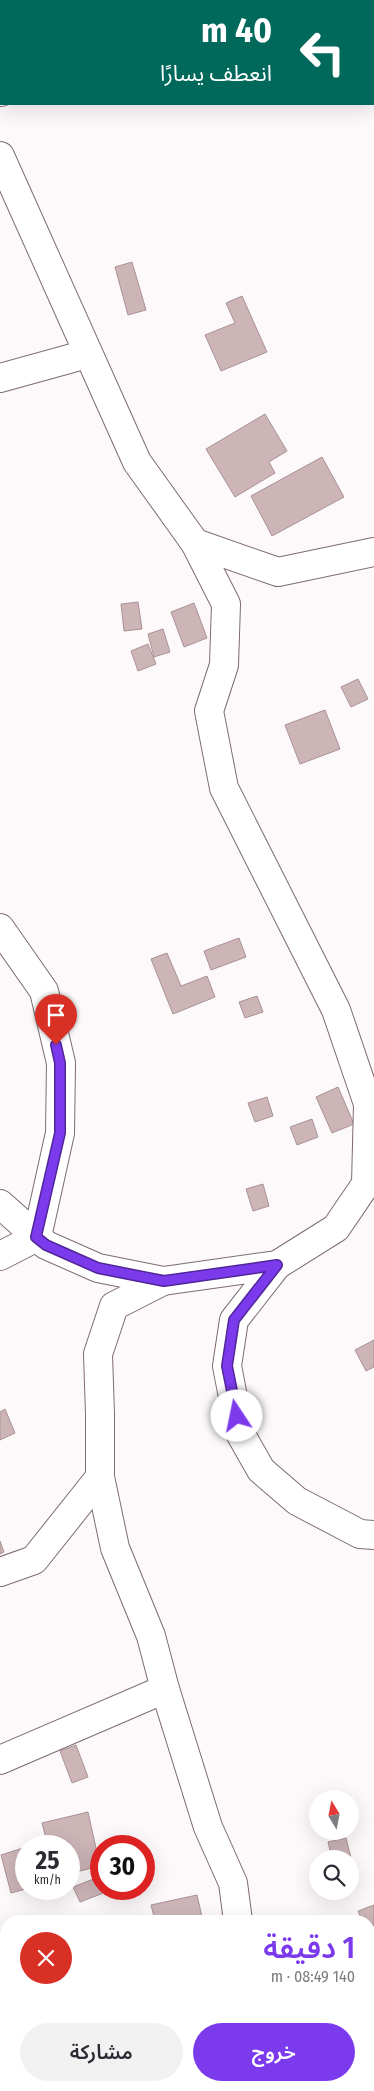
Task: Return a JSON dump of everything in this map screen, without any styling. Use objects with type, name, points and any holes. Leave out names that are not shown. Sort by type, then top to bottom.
[{"type":"street","points":[[0,156],[87,354],[137,462],[195,543],[226,604],[224,665],[210,711],[224,788],[336,1010],[368,1104],[366,1184],[336,1228],[277,1265],[234,1320],[227,1366],[240,1433],[261,1470],[296,1501],[360,1534],[374,1535]]},
{"type":"street","points":[[0,378],[87,354]]},
{"type":"street","points":[[195,543],[278,572],[374,552]]},
{"type":"street","points":[[0,928],[44,991],[60,1063],[60,1133],[36,1237],[0,1256]]},
{"type":"street","points":[[0,1204],[46,1245],[98,1268],[164,1281]]},
{"type":"street","points":[[237,1915],[233,1883],[208,1827],[164,1689],[151,1636],[115,1548],[100,1477],[98,1354],[114,1306],[164,1281],[277,1265]]},
{"type":"street","points":[[0,1572],[34,1560],[100,1477]]},
{"type":"street","points":[[0,1760],[164,1689]]},
{"type":"building","points":[[132,262],[146,310],[128,315],[115,267]]},
{"type":"building","points":[[242,296],[267,352],[221,371],[205,335],[235,323],[226,303]]},
{"type":"building","points":[[265,414],[287,451],[269,462],[275,473],[235,497],[206,449]]},
{"type":"building","points":[[322,457],[344,497],[272,536],[251,496]]},
{"type":"building","points":[[138,602],[142,629],[124,631],[121,604]]},
{"type":"building","points":[[194,603],[207,638],[184,647],[171,612]]},
{"type":"building","points":[[163,629],[170,652],[154,657],[148,634]]},
{"type":"building","points":[[148,644],[156,664],[138,671],[131,651]]},
{"type":"building","points":[[358,679],[368,699],[351,707],[341,687]]},
{"type":"building","points":[[325,710],[340,749],[300,764],[285,725]]},
{"type":"building","points":[[239,938],[246,957],[211,970],[204,951]]},
{"type":"building","points":[[167,953],[181,986],[207,976],[215,997],[173,1014],[151,959]]},
{"type":"building","points":[[257,996],[263,1012],[245,1018],[239,1002]]},
{"type":"building","points":[[338,1087],[354,1124],[332,1133],[316,1097]]},
{"type":"building","points":[[267,1097],[273,1116],[255,1122],[248,1103]]},
{"type":"building","points":[[312,1119],[318,1137],[297,1145],[290,1127]]},
{"type":"building","points":[[263,1184],[269,1206],[253,1211],[246,1189]]},
{"type":"building","points":[[374,1340],[374,1367],[366,1371],[355,1350]]},
{"type":"building","points":[[5,1409],[15,1433],[0,1440],[0,1412]]},
{"type":"building","points":[[0,1541],[4,1552],[0,1554]]},
{"type":"building","points":[[76,1745],[88,1777],[72,1783],[60,1751]]},
{"type":"building","points":[[88,1812],[93,1835],[90,1835],[90,1868],[80,1871],[80,1835],[45,1835],[42,1823]]},
{"type":"building","points":[[346,1840],[349,1850],[330,1850],[328,1842]]},
{"type":"building","points":[[15,1851],[15,1892],[11,1893],[1,1855]]},
{"type":"building","points":[[90,1880],[90,1898],[80,1902],[79,1900],[80,1884]]},
{"type":"building","points":[[197,1895],[202,1915],[154,1915],[151,1905]]},
{"type":"building","points":[[374,1905],[374,1915],[360,1915],[358,1911]]},
{"type":"route","points":[[56,1045],[60,1063],[60,1133],[36,1237],[46,1245],[98,1268],[164,1281],[277,1265],[234,1320],[227,1366],[237,1416]]}]
